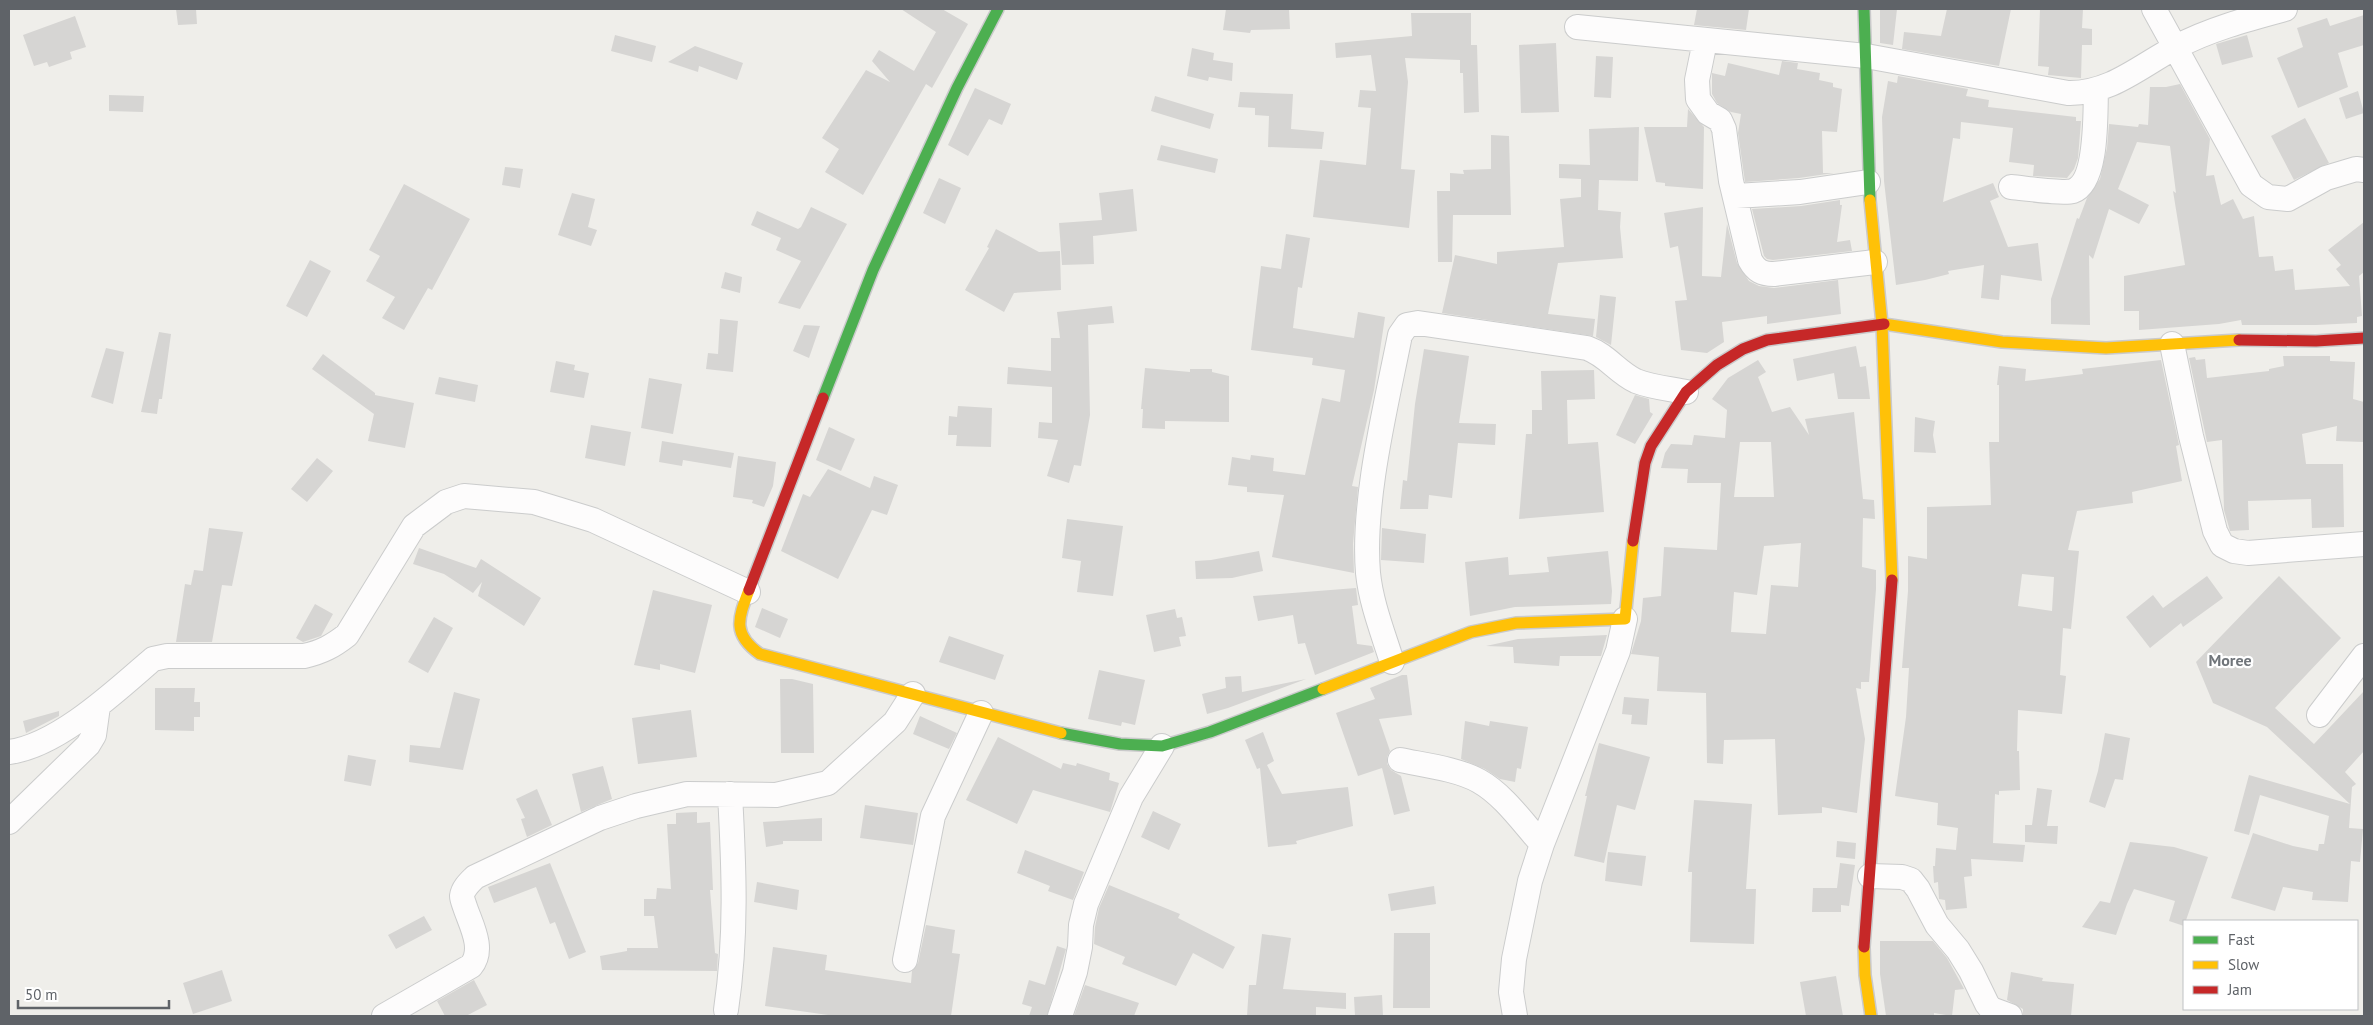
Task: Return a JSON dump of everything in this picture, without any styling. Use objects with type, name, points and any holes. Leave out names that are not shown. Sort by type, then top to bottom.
[{"type":"street","points":[[998,9],[957,88],[873,270],[748,592],[738,630],[745,645],[760,654],[1038,728],[1120,744],[1162,746],[1218,729],[1457,636],[1485,628],[1516,623],[1625,619]]},
{"type":"street","points":[[1864,9],[1868,182],[1882,324],[1892,590],[1864,932],[1864,975],[1871,1016]]},
{"type":"street","points":[[2154,9],[2251,185],[2268,197],[2288,200],[2326,178],[2356,169],[2364,170]]},
{"type":"street","points":[[1577,27],[1866,56],[2068,93],[2096,90],[2118,82],[2176,46],[2231,25],[2285,9]]},
{"type":"street","points":[[1705,41],[1697,80],[1698,99],[1708,113],[1720,120],[1724,129],[1731,182],[1736,196],[1750,260],[1755,269],[1764,274],[1875,262]]},
{"type":"street","points":[[2011,188],[2072,191],[2083,184],[2090,170],[2096,90]]},
{"type":"street","points":[[1736,196],[1800,192],[1868,182]]},
{"type":"street","points":[[1392,662],[1368,576],[1367,552],[1373,479],[1400,335],[1407,325],[1418,323],[1587,348],[1600,352],[1624,373],[1637,381],[1686,392]]},
{"type":"street","points":[[1514,1016],[1510,992],[1514,959],[1530,881],[1542,844],[1618,651],[1625,619],[1636,513],[1644,463],[1651,446],[1686,392],[1717,365],[1742,349],[1767,340],[1882,324],[2002,342],[2126,348],[2215,340],[2364,338]]},
{"type":"street","points":[[2172,344],[2191,436],[2212,522],[2222,545],[2234,551],[2248,553],[2364,544]]},
{"type":"street","points":[[9,752],[41,741],[74,724],[153,659],[167,656],[304,656],[319,653],[333,646],[347,635],[414,526],[446,502],[464,496],[534,502],[593,520],[748,592]]},
{"type":"street","points":[[2319,714],[2364,656]]},
{"type":"street","points":[[384,1016],[471,966],[476,960],[477,943],[462,897],[466,886],[475,877],[600,818],[636,806],[687,794],[776,795],[828,783],[896,722],[913,694]]},
{"type":"street","points":[[9,822],[88,745],[94,735],[98,706]]},
{"type":"street","points":[[905,960],[933,816],[981,713]]},
{"type":"street","points":[[1060,1016],[1075,972],[1080,947],[1081,925],[1086,904],[1131,797],[1162,746]]},
{"type":"street","points":[[1400,760],[1436,767],[1478,780],[1497,794],[1542,844]]},
{"type":"street","points":[[726,1010],[735,926],[735,873],[730,794]]},
{"type":"street","points":[[1870,876],[1902,877],[1911,880],[1918,889],[1937,925],[1967,964],[1986,1004],[1991,1009],[2010,1016]]},
{"type":"building","points":[[176,9],[196,9],[197,24],[178,25]]},
{"type":"building","points":[[901,9],[942,9],[968,24],[932,88],[926,84],[863,195],[825,172],[839,149],[822,138],[866,70],[890,82],[872,61],[879,50],[914,71],[936,32]]},
{"type":"building","points":[[1226,9],[1289,9],[1290,29],[1251,30],[1250,33],[1223,30]]},
{"type":"building","points":[[1697,9],[1749,9],[1746,30],[1694,25]]},
{"type":"building","points":[[1880,9],[1897,9],[1893,45],[1880,43]]},
{"type":"building","points":[[1947,9],[2011,9],[1999,66],[1902,49],[1904,32],[1941,36]]},
{"type":"building","points":[[2040,9],[2083,9],[2082,28],[2092,29],[2092,45],[2082,45],[2081,78],[2048,75],[2049,67],[2038,66]]},
{"type":"building","points":[[1411,13],[1471,13],[1471,45],[1477,45],[1479,112],[1464,113],[1463,73],[1460,73],[1460,60],[1405,58],[1408,82],[1401,169],[1415,170],[1409,228],[1313,217],[1320,160],[1366,165],[1371,108],[1358,107],[1360,90],[1376,91],[1371,55],[1336,58],[1335,43],[1412,36]]},
{"type":"building","points":[[2364,15],[2364,45],[2338,53],[2348,87],[2298,108],[2277,58],[2303,47],[2297,28],[2327,18],[2330,26]]},
{"type":"building","points":[[75,16],[86,47],[70,52],[72,59],[49,67],[47,62],[34,66],[23,35]]},
{"type":"building","points":[[615,35],[656,46],[652,62],[611,51]]},
{"type":"building","points":[[2247,35],[2253,57],[2222,65],[2216,44]]},
{"type":"building","points":[[1556,43],[1559,112],[1521,113],[1519,45]]},
{"type":"building","points":[[695,46],[743,63],[737,80],[699,66],[698,72],[668,62]]},
{"type":"building","points":[[1192,48],[1214,53],[1213,60],[1233,63],[1232,81],[1209,77],[1208,81],[1187,76]]},
{"type":"building","points":[[1596,56],[1613,57],[1611,98],[1594,97]]},
{"type":"building","points":[[1782,61],[1798,63],[1797,69],[1820,73],[1819,80],[1833,83],[1833,87],[1842,89],[1837,132],[1822,131],[1823,173],[1834,173],[1745,182],[1738,133],[1741,114],[1731,112],[1717,103],[1712,94],[1712,73],[1725,76],[1728,63],[1779,75]]},
{"type":"building","points":[[1898,76],[1968,89],[1966,96],[1989,100],[1988,107],[2076,117],[2076,121],[2081,121],[2078,158],[2074,169],[2067,178],[2033,176],[2034,165],[2009,162],[2013,128],[1961,122],[1960,139],[1953,138],[1943,202],[1993,183],[1999,197],[1990,201],[2008,247],[2038,243],[2042,281],[2001,275],[1999,300],[1981,298],[1984,265],[1948,271],[1949,274],[1896,285],[1884,181],[1882,117],[1888,81],[1897,83]]},
{"type":"building","points":[[2180,84],[2210,139],[2206,176],[2214,175],[2221,205],[2233,199],[2243,219],[2254,216],[2259,257],[2273,256],[2275,271],[2293,269],[2295,290],[2350,286],[2336,269],[2341,265],[2328,250],[2364,222],[2364,272],[2359,276],[2362,316],[2357,317],[2357,323],[2242,325],[2241,320],[2219,324],[2139,330],[2139,311],[2124,311],[2124,276],[2185,265],[2173,191],[2176,193],[2170,146],[2137,142],[2118,189],[2149,205],[2139,224],[2109,209],[2093,259],[2089,255],[2090,325],[2051,324],[2051,299],[2077,218],[2079,219],[2087,198],[2100,179],[2107,148],[2109,124],[2138,127],[2139,124],[2148,125],[2150,87],[2166,87]]},
{"type":"building","points":[[975,88],[1011,104],[1002,125],[989,119],[968,156],[948,145]]},
{"type":"building","points":[[2358,91],[2364,113],[2346,119],[2339,98]]},
{"type":"building","points":[[1240,92],[1293,94],[1291,129],[1324,132],[1322,149],[1268,147],[1269,116],[1255,115],[1255,108],[1238,107]]},
{"type":"building","points":[[109,95],[144,96],[143,112],[109,111]]},
{"type":"building","points":[[1155,96],[1214,114],[1210,129],[1151,111]]},
{"type":"building","points":[[1688,109],[1704,127],[1703,189],[1665,186],[1665,183],[1656,182],[1644,127],[1687,127]]},
{"type":"building","points":[[2305,118],[2329,163],[2294,180],[2271,136]]},
{"type":"building","points":[[1639,127],[1638,181],[1599,180],[1598,210],[1621,212],[1620,227],[1623,258],[1558,263],[1548,314],[1595,319],[1593,336],[1442,313],[1455,255],[1497,264],[1497,252],[1564,247],[1560,199],[1581,197],[1581,179],[1559,178],[1559,164],[1590,165],[1589,129]]},
{"type":"building","points":[[1491,135],[1509,136],[1511,215],[1453,215],[1452,262],[1438,262],[1437,191],[1450,191],[1450,173],[1464,174],[1463,170],[1491,169]]},
{"type":"building","points":[[1161,145],[1218,159],[1215,173],[1157,160]]},
{"type":"building","points":[[505,167],[523,169],[520,188],[502,185]]},
{"type":"building","points":[[939,178],[961,188],[945,224],[923,213]]},
{"type":"building","points":[[404,184],[470,219],[432,290],[428,288],[404,330],[382,318],[395,297],[366,281],[380,256],[369,250]]},
{"type":"building","points":[[1133,189],[1137,231],[1093,236],[1094,264],[1062,265],[1059,223],[1102,220],[1099,193]]},
{"type":"building","points":[[572,193],[595,199],[588,227],[597,230],[591,246],[558,235]]},
{"type":"building","points":[[1840,200],[1840,205],[1842,205],[1837,242],[1850,240],[1852,251],[1773,260],[1767,259],[1764,256],[1752,209],[1801,206]]},
{"type":"building","points":[[811,207],[847,224],[800,309],[778,303],[801,261],[776,250],[781,238],[751,225],[757,211],[798,229],[801,227]]},
{"type":"building","points":[[1703,207],[1702,276],[1721,277],[1727,224],[1737,263],[1749,281],[1759,286],[1774,288],[1838,280],[1841,314],[1767,324],[1767,316],[1722,322],[1724,342],[1707,353],[1681,350],[1675,301],[1687,300],[1678,246],[1670,248],[1664,213]]},
{"type":"building","points":[[996,229],[1039,252],[1060,251],[1061,290],[1014,293],[1004,312],[965,290],[989,248],[987,247]]},
{"type":"building","points":[[1286,234],[1310,238],[1302,288],[1298,287],[1293,328],[1354,338],[1358,312],[1385,317],[1374,390],[1352,486],[1358,487],[1353,544],[1354,573],[1272,557],[1284,495],[1247,492],[1247,487],[1228,485],[1232,457],[1250,460],[1251,455],[1274,458],[1273,471],[1305,475],[1322,398],[1340,402],[1345,370],[1312,365],[1313,358],[1251,350],[1261,266],[1281,269]]},
{"type":"building","points":[[310,260],[331,271],[307,317],[286,306]]},
{"type":"building","points":[[725,272],[742,277],[740,293],[721,288]]},
{"type":"building","points":[[1600,295],[1616,297],[1611,345],[1596,337]]},
{"type":"building","points":[[1112,306],[1114,323],[1088,325],[1090,415],[1081,466],[1074,465],[1069,483],[1047,476],[1058,440],[1038,438],[1039,422],[1052,423],[1052,387],[1007,384],[1008,367],[1051,371],[1051,338],[1060,338],[1057,312]]},
{"type":"building","points":[[720,319],[738,321],[733,372],[706,369],[708,353],[718,354]]},
{"type":"building","points":[[804,325],[820,326],[809,358],[793,351]]},
{"type":"building","points":[[159,332],[171,334],[162,399],[159,399],[157,414],[141,412]]},
{"type":"building","points":[[1856,346],[1860,367],[1866,366],[1870,399],[1838,399],[1834,373],[1797,381],[1793,359]]},
{"type":"building","points":[[106,348],[124,352],[113,404],[91,397]]},
{"type":"building","points":[[1424,349],[1469,356],[1459,423],[1496,424],[1495,445],[1458,443],[1452,498],[1429,495],[1428,509],[1400,509],[1403,480],[1407,481],[1415,404]]},
{"type":"building","points":[[323,354],[375,393],[375,395],[414,403],[405,448],[368,441],[374,414],[312,369]]},
{"type":"building","points":[[2283,356],[2330,356],[2330,361],[2355,362],[2353,399],[2364,402],[2364,442],[2336,441],[2337,426],[2302,434],[2306,464],[2343,464],[2344,527],[2312,528],[2311,499],[2248,501],[2249,530],[2230,531],[2224,510],[2222,440],[2207,442],[2189,358],[2195,357],[2196,360],[2205,359],[2207,378],[2269,371],[2269,369],[2284,366]]},
{"type":"building","points":[[1758,360],[1766,372],[1758,377],[1772,412],[1790,407],[1809,435],[1805,419],[1854,412],[1863,499],[1874,500],[1875,519],[1863,518],[1862,567],[1876,570],[1869,682],[1861,682],[1861,689],[1856,688],[1865,739],[1857,813],[1822,807],[1822,813],[1778,815],[1775,739],[1724,740],[1723,764],[1707,763],[1706,693],[1657,691],[1659,657],[1631,654],[1641,621],[1643,598],[1661,596],[1664,547],[1717,550],[1721,483],[1687,483],[1688,469],[1661,468],[1665,453],[1671,444],[1692,445],[1694,435],[1725,438],[1727,410],[1712,399],[1728,378]],"holes":[[[1740,442],[1771,442],[1774,497],[1734,497]],[[1801,543],[1798,587],[1771,585],[1766,634],[1731,632],[1734,592],[1757,595],[1764,546]]]},
{"type":"building","points":[[2161,360],[2179,445],[2176,446],[2182,481],[2132,492],[2133,503],[2077,511],[2068,550],[2079,551],[2071,629],[2063,628],[2060,675],[2066,676],[2062,714],[2018,710],[2017,751],[2019,751],[2020,790],[1999,791],[1999,795],[1995,794],[1993,843],[2025,845],[2023,862],[1971,859],[1972,876],[1964,877],[1967,908],[1946,910],[1945,900],[1939,899],[1938,882],[1934,883],[1933,866],[1935,866],[1936,848],[1956,850],[1958,828],[1937,825],[1938,803],[1895,796],[1906,717],[1909,668],[1902,668],[1908,591],[1908,556],[1927,559],[1927,507],[1991,505],[1989,442],[1999,442],[1999,385],[1997,385],[1999,366],[2026,369],[2025,381],[2083,374],[2082,369]],"holes":[[[2022,574],[2054,577],[2052,611],[2018,606]]]},
{"type":"building","points":[[556,361],[575,365],[574,370],[589,373],[584,398],[550,392]]},
{"type":"building","points":[[1145,368],[1190,372],[1190,369],[1212,369],[1212,372],[1229,376],[1229,422],[1165,421],[1165,429],[1142,428],[1143,409],[1141,409]]},
{"type":"building","points":[[1594,370],[1595,399],[1567,400],[1568,444],[1598,442],[1604,512],[1519,519],[1526,434],[1532,434],[1532,410],[1542,410],[1541,371]]},
{"type":"building","points":[[439,377],[478,385],[475,402],[435,394]]},
{"type":"building","points":[[649,378],[682,384],[673,434],[641,428]]},
{"type":"building","points":[[1635,395],[1649,399],[1650,412],[1653,414],[1635,444],[1616,435]]},
{"type":"building","points":[[958,406],[992,408],[991,447],[956,446],[957,435],[948,435],[949,416],[957,417]]},
{"type":"building","points":[[1915,417],[1935,421],[1933,435],[1936,453],[1914,452]]},
{"type":"building","points":[[591,425],[631,432],[625,466],[585,458]]},
{"type":"building","points":[[829,427],[855,439],[841,471],[816,460]]},
{"type":"building","points":[[662,441],[734,453],[731,468],[683,460],[682,466],[659,462]]},
{"type":"building","points":[[738,456],[776,462],[773,486],[764,507],[752,503],[753,500],[733,497]]},
{"type":"building","points":[[317,458],[333,471],[307,502],[291,489]]},
{"type":"building","points":[[828,469],[870,488],[874,476],[898,485],[887,515],[872,510],[838,579],[781,551],[803,494],[810,497]]},
{"type":"building","points":[[1067,519],[1123,526],[1113,596],[1077,592],[1081,561],[1062,558]]},
{"type":"building","points":[[209,528],[243,532],[232,586],[222,585],[212,642],[176,642],[185,584],[191,585],[194,570],[203,571]]},
{"type":"building","points":[[1382,528],[1426,534],[1424,563],[1381,560]]},
{"type":"building","points":[[419,548],[476,568],[481,559],[541,598],[524,626],[478,596],[482,582],[473,593],[444,574],[413,564]]},
{"type":"building","points":[[1259,551],[1263,571],[1232,578],[1196,579],[1195,561]]},
{"type":"building","points":[[1608,551],[1612,591],[1611,604],[1515,607],[1470,616],[1465,562],[1508,557],[1509,575],[1549,572],[1547,557]]},
{"type":"building","points":[[2207,576],[2223,598],[2183,627],[2181,623],[2150,648],[2126,617],[2153,595],[2163,608]]},
{"type":"building","points":[[2279,576],[2341,638],[2275,708],[2314,744],[2364,691],[2364,751],[2345,772],[2356,784],[2352,787],[2349,828],[2363,829],[2360,862],[2351,861],[2348,902],[2312,900],[2313,892],[2283,887],[2275,911],[2231,898],[2253,833],[2293,846],[2318,851],[2319,844],[2324,844],[2329,816],[2260,795],[2249,835],[2234,831],[2249,775],[2350,804],[2267,727],[2213,703],[2196,662]]},
{"type":"building","points":[[1356,588],[1358,605],[1352,606],[1357,644],[1372,646],[1374,652],[1315,675],[1305,643],[1298,644],[1293,615],[1258,621],[1253,596]]},
{"type":"building","points":[[653,590],[712,605],[695,673],[660,664],[660,670],[634,665]]},
{"type":"building","points":[[315,604],[333,614],[321,636],[303,642],[296,638]]},
{"type":"building","points":[[762,608],[788,619],[780,638],[755,627]]},
{"type":"building","points":[[1175,609],[1177,618],[1182,617],[1186,636],[1179,637],[1181,646],[1154,652],[1146,615]]},
{"type":"building","points":[[434,617],[453,628],[428,673],[408,662]]},
{"type":"building","points":[[1607,635],[1601,656],[1560,656],[1559,666],[1514,663],[1513,647],[1486,646],[1518,639]]},
{"type":"building","points":[[949,636],[1004,655],[995,680],[939,662]]},
{"type":"building","points":[[1099,670],[1145,680],[1135,725],[1122,722],[1121,726],[1088,719]]},
{"type":"building","points":[[1402,675],[1407,675],[1412,715],[1379,719],[1390,751],[1387,757],[1387,764],[1391,770],[1401,776],[1410,811],[1394,815],[1382,768],[1358,776],[1336,713],[1375,699],[1370,688]]},
{"type":"building","points":[[1241,676],[1242,692],[1306,679],[1207,714],[1202,694],[1226,688],[1225,677]]},
{"type":"building","points":[[780,679],[792,679],[813,684],[814,753],[781,753]]},
{"type":"building","points":[[155,688],[195,688],[194,702],[200,702],[200,717],[194,717],[194,731],[155,730]]},
{"type":"building","points":[[454,692],[480,699],[463,770],[409,762],[410,745],[440,748]]},
{"type":"building","points":[[1624,697],[1649,699],[1647,725],[1631,724],[1632,715],[1622,714]]},
{"type":"building","points":[[691,710],[697,757],[638,764],[632,718]]},
{"type":"building","points":[[59,711],[59,716],[26,733],[23,721]]},
{"type":"building","points":[[920,716],[957,733],[949,749],[913,734]]},
{"type":"building","points":[[1465,721],[1489,726],[1490,721],[1528,727],[1521,769],[1517,768],[1515,782],[1500,779],[1485,769],[1461,759]]},
{"type":"building","points":[[1263,732],[1274,761],[1267,765],[1282,794],[1348,787],[1353,826],[1296,841],[1297,844],[1268,847],[1260,768],[1257,769],[1245,740]]},
{"type":"building","points":[[2105,733],[2130,738],[2123,780],[2115,779],[2105,808],[2089,802],[2098,771]]},
{"type":"building","points":[[998,737],[1061,769],[1063,763],[1076,766],[1077,763],[1110,773],[1109,780],[1119,783],[1110,812],[1033,790],[1017,824],[966,800]]},
{"type":"building","points":[[1599,743],[1650,757],[1635,810],[1617,805],[1604,863],[1574,856],[1587,796],[1585,796]]},
{"type":"building","points":[[348,755],[376,760],[371,786],[344,781]]},
{"type":"building","points":[[603,766],[612,799],[581,812],[572,774]]},
{"type":"building","points":[[2037,788],[2052,790],[2047,826],[2058,826],[2057,844],[2025,842],[2025,825],[2032,825]]},
{"type":"building","points":[[537,789],[552,825],[527,837],[521,819],[525,818],[516,799]]},
{"type":"building","points":[[1694,800],[1752,804],[1746,889],[1756,889],[1754,944],[1690,942],[1692,872],[1688,872]]},
{"type":"building","points":[[865,805],[918,813],[913,845],[860,838]]},
{"type":"building","points":[[1153,811],[1181,824],[1169,850],[1141,837]]},
{"type":"building","points":[[697,812],[697,823],[710,822],[713,890],[710,890],[715,953],[718,954],[717,971],[602,970],[600,956],[627,951],[627,948],[658,948],[654,916],[644,916],[644,899],[656,899],[657,888],[671,889],[667,824],[676,824],[676,813]]},
{"type":"building","points":[[822,818],[822,841],[783,841],[783,844],[766,847],[763,822]]},
{"type":"building","points":[[1837,841],[1856,843],[1855,859],[1836,857]]},
{"type":"building","points":[[2130,842],[2174,847],[2208,857],[2186,920],[2183,920],[2183,926],[2169,921],[2175,901],[2134,889],[2116,935],[2082,927],[2100,901],[2110,903]]},
{"type":"building","points":[[1025,850],[1084,872],[1073,900],[1048,891],[1050,886],[1017,873]]},
{"type":"building","points":[[1608,852],[1646,856],[1642,886],[1605,881]]},
{"type":"building","points":[[550,863],[586,952],[569,959],[555,922],[550,924],[536,887],[494,903],[488,887]]},
{"type":"building","points":[[1840,863],[1855,865],[1849,906],[1841,905],[1841,912],[1812,912],[1813,888],[1837,888]]},
{"type":"building","points":[[757,882],[799,890],[797,910],[754,902]]},
{"type":"building","points":[[1109,885],[1180,914],[1178,918],[1235,947],[1223,969],[1193,953],[1176,986],[1122,964],[1125,957],[1094,944],[1099,908]]},
{"type":"building","points":[[1434,886],[1436,904],[1391,911],[1388,894]]},
{"type":"building","points":[[424,916],[432,930],[396,949],[388,935]]},
{"type":"building","points":[[926,925],[955,930],[952,953],[960,954],[951,1016],[835,1016],[765,1006],[773,947],[827,955],[825,970],[911,983],[912,971],[918,963]]},
{"type":"building","points":[[1394,933],[1430,933],[1430,1008],[1393,1008]]},
{"type":"building","points":[[1262,934],[1291,938],[1283,989],[1346,993],[1346,1009],[1316,1007],[1316,1016],[1247,1016],[1249,985],[1256,985]]},
{"type":"building","points":[[1880,941],[1933,941],[1947,958],[1964,989],[1955,990],[1952,1016],[1934,1013],[1934,1016],[1886,1016],[1880,974]]},
{"type":"building","points":[[1057,946],[1066,949],[1047,1016],[1029,1016],[1032,1007],[1022,1004],[1029,980],[1045,985]]},
{"type":"building","points":[[222,970],[232,1001],[193,1014],[183,983]]},
{"type":"building","points":[[2011,972],[2043,978],[2042,981],[2074,984],[2071,1016],[2023,1016],[2023,1009],[2007,1000]]},
{"type":"building","points":[[1836,976],[1843,1016],[1806,1016],[1800,982]]},
{"type":"building","points":[[474,980],[487,1005],[466,1016],[445,1016],[437,1001]]},
{"type":"building","points":[[1085,985],[1139,1003],[1134,1016],[1074,1016]]},
{"type":"building","points":[[1382,995],[1383,1016],[1355,1016],[1354,997]]},
{"type":"traffic: fast","points":[[823,398],[873,270],[957,88],[998,9]]},
{"type":"traffic: fast","points":[[1864,9],[1870,200]]},
{"type":"traffic: fast","points":[[1061,733],[1120,744],[1162,746],[1210,732],[1323,689]]},
{"type":"traffic: slow","points":[[1870,200],[1882,324],[1892,580]]},
{"type":"traffic: slow","points":[[1884,324],[2002,342],[2106,348],[2239,340]]},
{"type":"traffic: slow","points":[[1323,689],[1471,632],[1516,623],[1625,619],[1633,541]]},
{"type":"traffic: slow","points":[[749,590],[740,618],[741,633],[751,647],[760,654],[1061,733]]},
{"type":"traffic: slow","points":[[1864,947],[1865,975],[1871,1016]]},
{"type":"traffic: jam","points":[[1633,541],[1645,463],[1651,446],[1686,392],[1717,365],[1743,349],[1767,340],[1884,324]]},
{"type":"traffic: jam","points":[[2239,340],[2316,341],[2364,338]]},
{"type":"traffic: jam","points":[[749,590],[823,398]]},
{"type":"traffic: jam","points":[[1864,947],[1892,580]]},
{"type":"district","name":"Moree","points":[[2230,660]]}]
